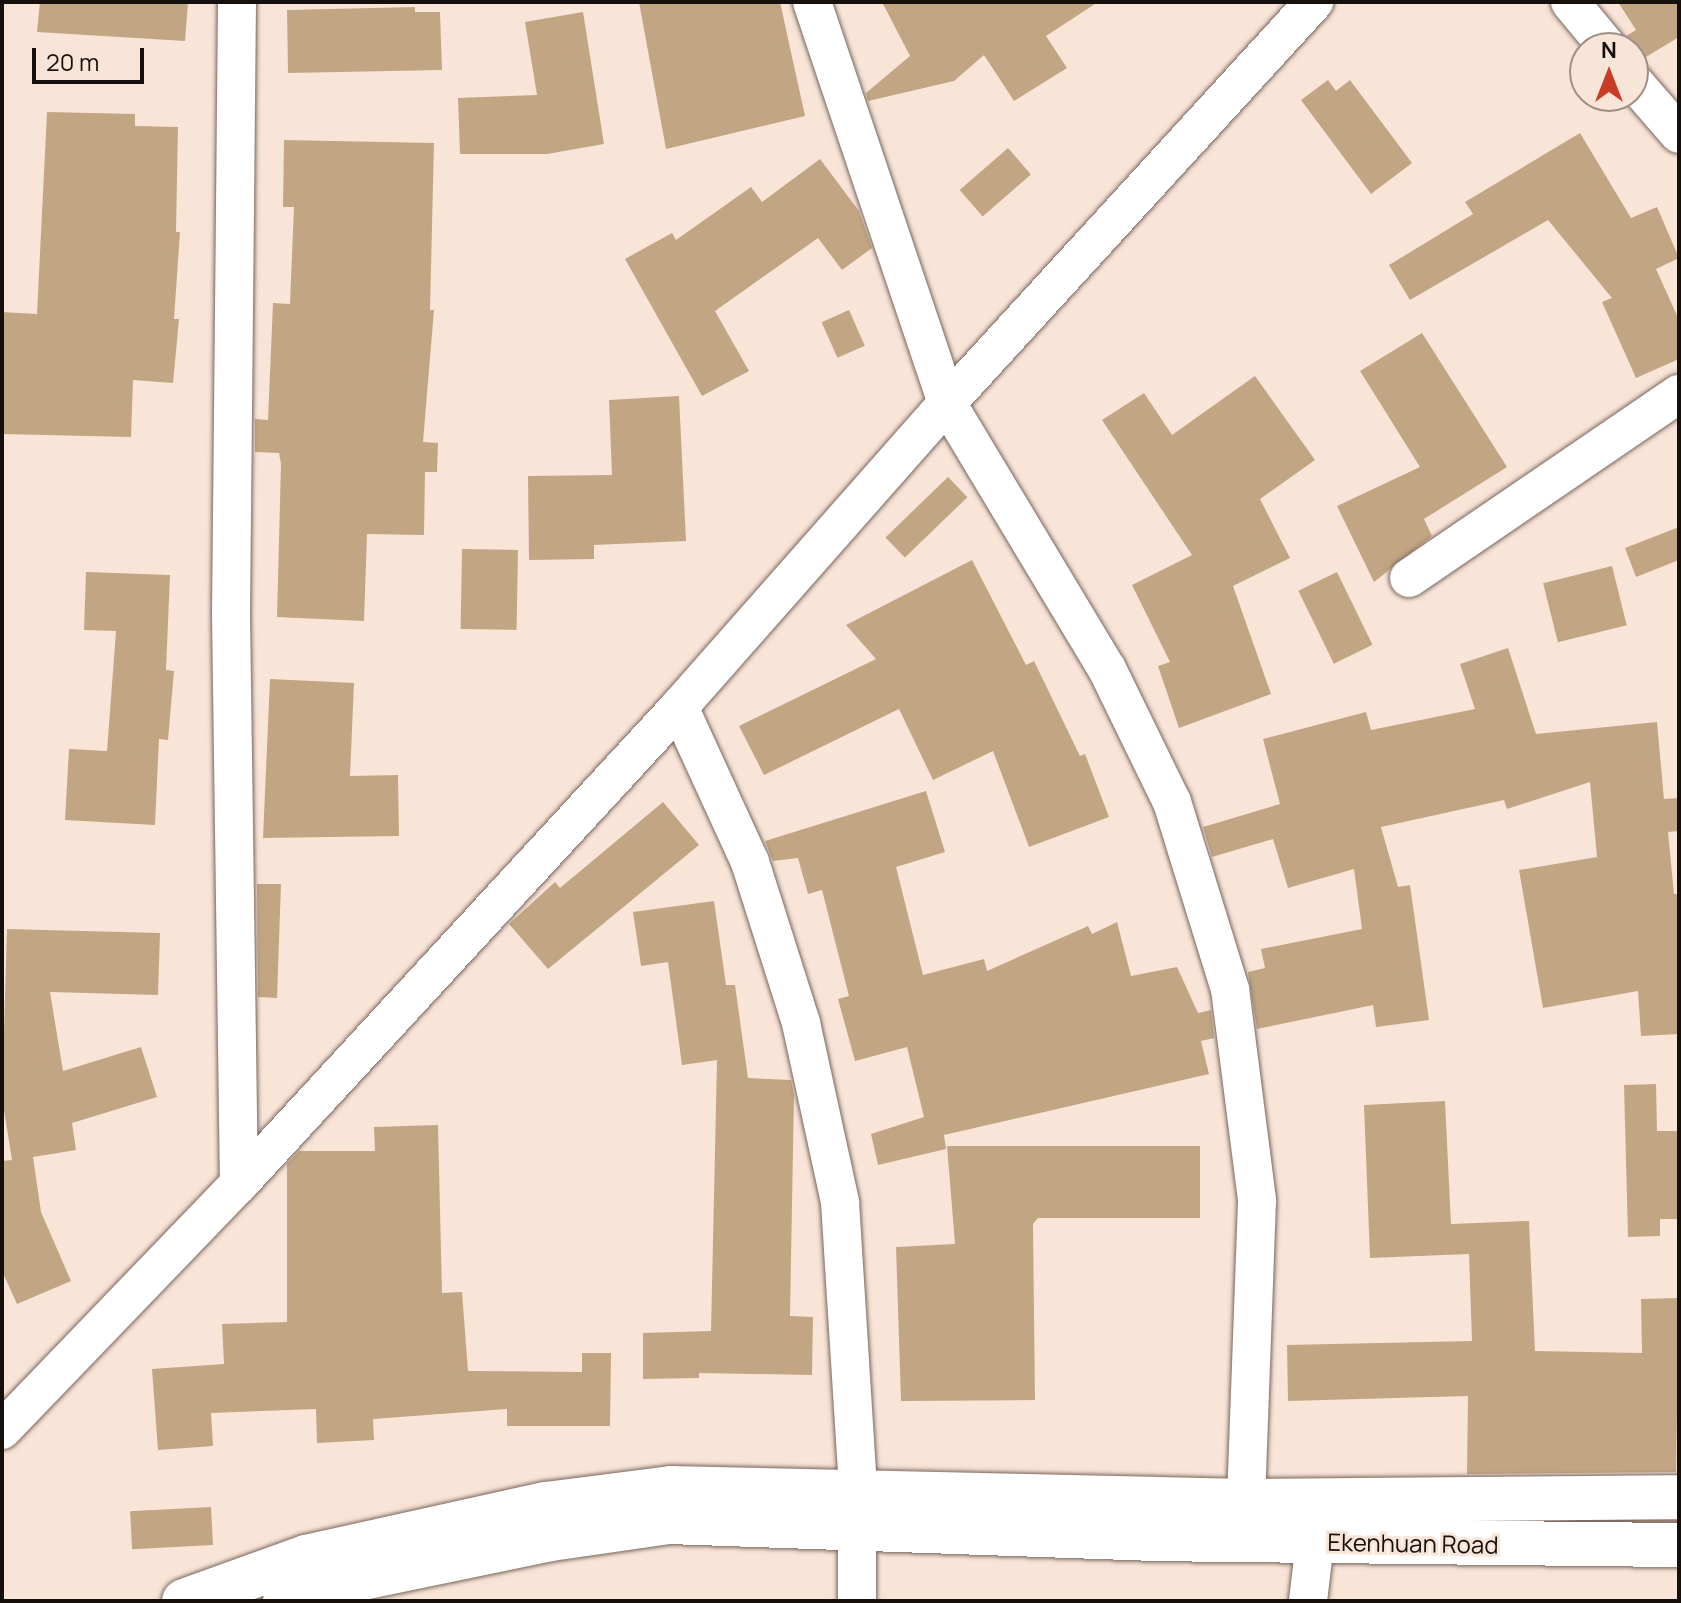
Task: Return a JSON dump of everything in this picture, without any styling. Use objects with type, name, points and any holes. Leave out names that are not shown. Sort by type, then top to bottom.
[{"type":"main road","points":[[184,1601],[306,1557],[546,1504],[671,1488],[858,1509],[1149,1518]]},
{"type":"main road","name":"Ekenhuan Road","points":[[1149,1518],[1246,1501],[1679,1497]]},
{"type":"main road","points":[[285,1601],[319,1587],[551,1539],[669,1522],[858,1509]]},
{"type":"main road","name":"Ekenhuan Road","points":[[1149,1518],[1315,1542],[1679,1545]]},
{"type":"street","points":[[237,2],[231,614],[239,1184]]},
{"type":"street","points":[[812,2],[947,403],[1107,669],[1172,802],[1230,989],[1257,1201],[1246,1501]]},
{"type":"street","points":[[2,1430],[239,1184],[679,707],[947,403],[1280,16],[1314,2]]},
{"type":"street","points":[[1570,2],[1595,32]]},
{"type":"street","points":[[1649,99],[1679,134]]},
{"type":"street","points":[[1409,578],[1679,394]]},
{"type":"street","points":[[679,707],[750,862],[801,1023],[840,1202],[858,1509],[857,1601]]},
{"type":"street","points":[[1308,1601],[1315,1542]]},
{"type":"building","points":[[40,2],[188,2],[185,41],[37,32]]},
{"type":"building","points":[[639,2],[780,2],[805,116],[666,149]]},
{"type":"building","points":[[882,2],[1098,2],[1046,36],[1067,68],[1014,101],[984,55],[954,81],[868,101],[866,93],[910,56]]},
{"type":"building","points":[[1618,2],[1679,2],[1679,37],[1649,55],[1649,32],[1633,32],[1636,30]]},
{"type":"building","points":[[415,7],[415,12],[440,12],[442,70],[288,73],[287,10]]},
{"type":"building","points":[[583,12],[604,144],[547,154],[460,154],[458,98],[537,95],[525,22]]},
{"type":"building","points":[[1328,80],[1336,91],[1350,80],[1412,163],[1371,194],[1301,100]]},
{"type":"building","points":[[47,112],[135,114],[135,126],[178,127],[176,232],[180,232],[174,319],[179,319],[173,383],[133,380],[131,437],[2,434],[2,312],[37,314]]},
{"type":"building","points":[[1580,133],[1631,218],[1657,207],[1679,258],[1656,269],[1679,320],[1679,359],[1636,378],[1602,302],[1612,298],[1548,220],[1410,300],[1389,265],[1473,214],[1465,202]]},
{"type":"building","points":[[284,140],[434,143],[430,310],[434,310],[423,442],[438,443],[437,472],[425,472],[424,535],[367,534],[364,621],[277,617],[281,464],[279,453],[255,452],[255,419],[268,420],[273,303],[290,304],[294,207],[283,207]]},
{"type":"building","points":[[1008,148],[1031,174],[983,216],[960,190]]},
{"type":"building","points":[[820,159],[859,211],[872,248],[842,270],[818,238],[715,311],[749,371],[702,396],[625,259],[672,233],[676,240],[751,187],[762,202]]},
{"type":"building","points":[[849,310],[865,346],[837,358],[822,322]]},
{"type":"building","points":[[1422,333],[1507,467],[1424,519],[1432,536],[1374,582],[1337,506],[1420,467],[1360,371]]},
{"type":"building","points":[[1255,376],[1315,460],[1260,499],[1290,558],[1233,586],[1271,694],[1179,728],[1158,666],[1170,662],[1132,585],[1192,555],[1102,420],[1144,393],[1172,435]]},
{"type":"building","points":[[679,396],[686,541],[594,545],[594,559],[529,560],[528,476],[612,475],[609,400]]},
{"type":"building","points":[[948,477],[967,497],[905,558],[885,537]]},
{"type":"building","points":[[1679,527],[1679,560],[1636,577],[1625,548]]},
{"type":"building","points":[[462,549],[518,550],[517,630],[461,629]]},
{"type":"building","points":[[972,560],[1026,665],[1034,661],[1080,756],[1085,754],[1109,817],[1029,847],[993,751],[933,780],[899,709],[764,775],[739,726],[876,659],[846,625]]},
{"type":"building","points":[[1612,566],[1627,625],[1558,642],[1543,583]]},
{"type":"building","points":[[86,572],[170,575],[166,670],[174,671],[168,740],[159,739],[155,825],[65,820],[69,749],[107,751],[116,631],[84,630]]},
{"type":"building","points":[[1337,572],[1373,645],[1334,664],[1298,591]]},
{"type":"building","points":[[1508,648],[1536,734],[1657,722],[1664,799],[1679,798],[1679,831],[1668,832],[1674,894],[1679,894],[1679,1034],[1641,1036],[1638,991],[1543,1008],[1519,870],[1597,857],[1590,782],[1507,809],[1504,800],[1381,827],[1398,887],[1410,885],[1429,1020],[1376,1027],[1373,1005],[1257,1029],[1248,972],[1265,968],[1261,949],[1362,929],[1354,869],[1288,888],[1273,839],[1212,857],[1203,827],[1280,804],[1263,739],[1366,712],[1371,730],[1475,709],[1460,664]]},
{"type":"building","points":[[270,679],[354,683],[350,776],[398,775],[399,836],[263,838]]},
{"type":"building","points":[[926,791],[945,852],[896,867],[923,975],[984,959],[987,971],[1088,926],[1092,934],[1117,922],[1131,976],[1177,967],[1198,1013],[1211,1010],[1214,1038],[1201,1041],[1209,1074],[944,1135],[946,1149],[878,1165],[871,1134],[924,1117],[907,1047],[855,1061],[838,999],[849,996],[822,890],[808,894],[798,858],[773,861],[765,841]]},
{"type":"building","points":[[663,802],[699,845],[548,969],[509,924],[555,882],[560,888]]},
{"type":"building","points":[[257,884],[281,884],[277,998],[258,997]]},
{"type":"building","points":[[714,901],[726,985],[735,985],[748,1078],[791,1080],[794,1095],[790,1316],[813,1317],[812,1375],[699,1373],[699,1378],[643,1379],[643,1333],[711,1331],[717,1060],[682,1065],[668,962],[641,966],[633,912]]},
{"type":"building","points":[[7,929],[160,933],[158,995],[50,992],[63,1071],[141,1047],[157,1097],[72,1123],[76,1150],[33,1157],[41,1212],[71,1281],[17,1304],[2,1271],[2,1161],[12,1160],[2,1098]]},
{"type":"building","points":[[1656,1084],[1657,1131],[1679,1131],[1679,1219],[1660,1219],[1660,1236],[1628,1237],[1624,1085]]},
{"type":"building","points":[[1445,1101],[1451,1224],[1529,1221],[1535,1351],[1642,1353],[1641,1299],[1679,1298],[1676,1472],[1467,1474],[1468,1396],[1288,1401],[1287,1345],[1472,1341],[1469,1254],[1370,1258],[1364,1105]]},
{"type":"building","points":[[438,1125],[442,1293],[462,1292],[468,1371],[582,1372],[582,1353],[611,1353],[610,1426],[507,1426],[507,1409],[373,1419],[374,1440],[317,1443],[316,1409],[211,1413],[213,1446],[158,1450],[152,1369],[224,1364],[222,1324],[287,1322],[287,1164],[299,1151],[375,1151],[374,1127]]},
{"type":"building","points":[[947,1146],[1200,1146],[1200,1218],[1038,1218],[1033,1224],[1035,1400],[901,1401],[896,1247],[955,1244]]},
{"type":"building","points":[[211,1507],[213,1545],[132,1549],[130,1511]]}]
